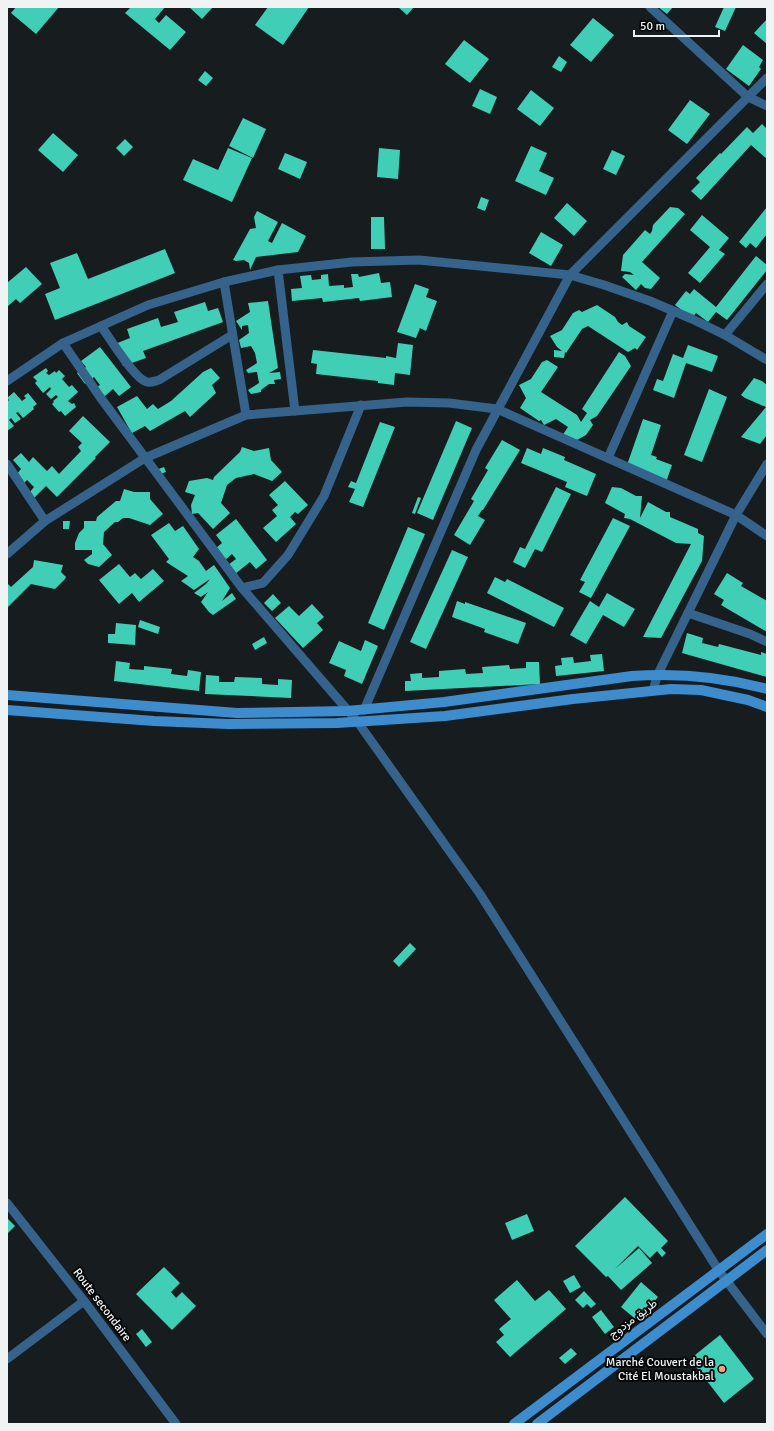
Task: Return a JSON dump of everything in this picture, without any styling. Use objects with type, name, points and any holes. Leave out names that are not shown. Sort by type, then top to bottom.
[{"type":"street","points":[[650,7],[748,97],[767,106]]},
{"type":"street","points":[[364,710],[476,450],[570,276],[767,78]]},
{"type":"street","points":[[7,381],[62,343],[148,305],[224,282],[278,270],[352,262],[419,260],[570,276],[604,285],[650,301],[673,311],[725,335],[767,360]]},
{"type":"street","points":[[278,270],[295,411]]},
{"type":"street","points":[[224,282],[246,415]]},
{"type":"street","points":[[725,335],[767,284]]},
{"type":"street","points":[[608,458],[673,311]]},
{"type":"street","points":[[101,326],[137,376],[146,382],[159,380],[232,335]]},
{"type":"street","points":[[62,343],[100,398],[242,588],[347,712],[357,721],[480,894],[719,1271],[767,1334]]},
{"type":"street","points":[[7,554],[45,521],[145,458],[246,415],[407,402],[449,403],[497,409],[736,515],[767,536]]},
{"type":"street","points":[[242,588],[263,584],[288,555],[324,496],[361,405]]},
{"type":"street","points":[[7,464],[45,521]]},
{"type":"street","points":[[653,690],[658,674],[736,515],[767,464]]},
{"type":"street","points":[[688,613],[750,634],[767,642]]},
{"type":"street","points":[[7,695],[237,713],[347,712],[444,702],[632,676],[658,674],[697,676],[747,684],[767,689]]},
{"type":"street","points":[[7,710],[161,722],[228,724],[357,721],[444,716],[573,699],[671,689],[702,690],[748,700],[767,707]]},
{"type":"street","name":"Route secondaire","points":[[7,1203],[84,1301],[176,1424]]},
{"type":"street","name":"طريق مزدوج","points":[[514,1424],[767,1234]]},
{"type":"street","points":[[537,1424],[767,1250]]},
{"type":"street","points":[[682,1299],[690,1308]]},
{"type":"street","points":[[7,1359],[84,1301]]},
{"type":"street","points":[[567,1384],[576,1394]]},
{"type":"building","points":[[16,7],[59,7],[36,34],[11,13]]},
{"type":"building","points":[[131,7],[165,7],[155,19],[159,23],[166,15],[186,32],[170,50],[125,13]]},
{"type":"building","points":[[189,7],[213,7],[202,19]]},
{"type":"building","points":[[268,7],[309,7],[283,45],[255,25]]},
{"type":"building","points":[[398,7],[414,7],[407,15]]},
{"type":"building","points":[[658,7],[673,7],[667,14]]},
{"type":"building","points":[[724,7],[736,7],[725,31],[715,27]]},
{"type":"building","points":[[593,18],[614,35],[591,62],[570,45]]},
{"type":"building","points":[[767,19],[767,44],[754,33]]},
{"type":"building","points":[[464,40],[489,59],[470,83],[445,64]]},
{"type":"building","points":[[743,45],[763,60],[759,67],[761,69],[749,86],[726,69]]},
{"type":"building","points":[[559,56],[567,62],[561,72],[552,67]]},
{"type":"building","points":[[205,71],[213,78],[206,86],[198,80]]},
{"type":"building","points":[[480,89],[497,97],[490,114],[472,106]]},
{"type":"building","points":[[531,90],[554,108],[540,126],[517,109]]},
{"type":"building","points":[[690,100],[710,114],[687,144],[668,130]]},
{"type":"building","points":[[243,118],[266,129],[253,158],[229,146]]},
{"type":"building","points":[[762,124],[767,129],[767,159],[751,145],[701,200],[691,191],[700,182],[696,178],[747,127],[753,133]]},
{"type":"building","points":[[53,133],[78,155],[63,172],[38,150]]},
{"type":"building","points":[[125,139],[133,147],[124,156],[116,148]]},
{"type":"building","points":[[531,146],[547,153],[539,171],[554,178],[546,195],[515,181]]},
{"type":"building","points":[[228,148],[252,158],[232,202],[183,180],[193,159],[218,170]]},
{"type":"building","points":[[379,148],[400,150],[398,179],[377,177]]},
{"type":"building","points":[[612,150],[625,156],[616,175],[603,169]]},
{"type":"building","points":[[285,153],[307,162],[300,179],[278,169]]},
{"type":"building","points":[[481,197],[489,200],[485,211],[477,208]]},
{"type":"building","points":[[567,203],[587,221],[574,236],[554,218]]},
{"type":"building","points":[[670,207],[678,208],[685,214],[642,262],[660,278],[651,289],[645,288],[641,284],[636,290],[622,277],[625,274],[634,275],[630,272],[621,271],[623,255],[645,230],[650,234],[653,225]]},
{"type":"building","points":[[767,207],[767,234],[756,248],[750,243],[746,248],[739,242]]},
{"type":"building","points":[[257,211],[278,222],[268,241],[272,243],[282,223],[306,236],[298,252],[256,257],[250,270],[249,263],[244,260],[233,260],[250,229],[256,228],[254,217]]},
{"type":"building","points":[[702,215],[729,238],[719,250],[725,254],[700,283],[688,273],[710,247],[690,230]]},
{"type":"building","points":[[371,217],[384,217],[385,249],[371,249]]},
{"type":"building","points":[[541,232],[563,245],[551,266],[529,253]]},
{"type":"building","points":[[165,249],[175,273],[55,320],[45,294],[60,288],[50,263],[77,253],[88,279]]},
{"type":"building","points":[[756,256],[767,265],[767,270],[727,320],[716,312],[708,322],[696,313],[692,318],[675,305],[686,291],[690,294],[694,289],[716,307]]},
{"type":"building","points":[[26,267],[42,284],[20,303],[16,299],[7,307],[7,283]]},
{"type":"building","points":[[379,273],[381,283],[390,282],[392,297],[360,301],[359,298],[323,302],[322,298],[292,301],[291,289],[302,288],[300,276],[311,275],[312,280],[321,279],[321,275],[328,274],[329,286],[344,285],[344,288],[353,287],[351,274],[358,274],[359,277]]},
{"type":"building","points":[[415,284],[429,289],[426,297],[437,301],[426,331],[420,328],[416,338],[397,332]]},
{"type":"building","points":[[268,301],[278,368],[269,373],[280,372],[281,379],[274,380],[275,384],[269,384],[261,390],[261,392],[251,394],[248,390],[259,383],[257,372],[248,373],[246,370],[257,363],[255,353],[251,346],[241,348],[239,340],[249,333],[248,325],[242,326],[242,330],[236,321],[250,312],[248,303]]},
{"type":"building","points":[[205,302],[208,311],[218,308],[223,322],[143,351],[146,358],[123,366],[115,344],[130,338],[127,329],[158,318],[161,327],[178,322],[174,312]]},
{"type":"building","points":[[597,305],[615,317],[622,325],[627,322],[629,326],[646,337],[637,350],[635,348],[628,352],[588,326],[582,329],[566,353],[565,352],[564,358],[554,357],[554,350],[562,351],[557,347],[550,336],[562,330],[573,313],[579,310],[582,312]]},
{"type":"building","points":[[398,343],[413,345],[410,375],[395,373],[394,385],[378,383],[378,381],[316,374],[317,364],[311,363],[313,350],[396,358]]},
{"type":"building","points":[[688,345],[718,356],[712,372],[686,363],[674,398],[653,390],[657,379],[663,381],[673,354],[683,358]]},
{"type":"building","points":[[100,347],[131,387],[119,396],[113,389],[99,401],[91,391],[100,385],[94,377],[85,384],[77,373],[86,367],[81,361]]},
{"type":"building","points":[[619,352],[625,356],[631,366],[597,416],[590,420],[593,425],[586,435],[577,440],[562,436],[568,427],[556,419],[544,425],[541,420],[539,421],[520,408],[526,398],[519,385],[531,379],[542,362],[547,360],[558,367],[541,392],[577,415],[581,422],[587,413],[582,409]]},
{"type":"building","points":[[46,368],[48,371],[46,373],[49,375],[55,371],[56,373],[59,370],[65,376],[62,379],[69,387],[72,385],[78,392],[68,401],[72,404],[74,403],[76,407],[65,416],[52,404],[58,397],[56,395],[51,399],[46,394],[51,389],[50,387],[43,393],[35,383],[37,381],[33,377]]},
{"type":"building","points":[[211,368],[220,378],[212,385],[216,393],[190,417],[185,411],[150,431],[145,426],[132,433],[117,407],[137,396],[147,409],[153,404],[158,409],[171,401],[203,372]]},
{"type":"building","points":[[754,378],[767,385],[767,435],[760,444],[741,437],[766,407],[741,395]]},
{"type":"building","points":[[709,389],[727,397],[702,462],[684,455]]},
{"type":"building","points":[[14,392],[22,401],[26,398],[24,396],[28,393],[37,404],[33,407],[34,409],[23,418],[18,412],[16,413],[21,419],[15,423],[11,418],[9,420],[14,426],[7,431],[7,402],[9,400],[7,398]]},
{"type":"building","points":[[83,416],[110,442],[57,497],[46,486],[34,498],[29,493],[34,487],[27,480],[24,483],[16,475],[21,469],[13,460],[21,453],[29,462],[33,457],[47,471],[52,466],[59,474],[81,451],[78,447],[82,443],[69,431]]},
{"type":"building","points":[[643,419],[661,425],[651,455],[657,457],[656,459],[672,465],[665,485],[627,465]]},
{"type":"building","points":[[456,421],[472,428],[433,520],[417,513]]},
{"type":"building","points":[[380,422],[395,427],[363,507],[349,502],[355,489],[348,487],[351,481],[356,483]]},
{"type":"building","points":[[502,440],[520,450],[478,516],[485,520],[470,545],[454,535],[474,501],[471,499],[488,470],[485,468]]},
{"type":"building","points":[[242,447],[254,451],[269,448],[271,460],[282,472],[272,481],[254,474],[236,478],[227,485],[221,503],[230,513],[213,529],[198,513],[192,514],[191,505],[195,495],[185,492],[189,481],[207,478],[213,480],[214,477],[240,452]]},
{"type":"building","points":[[527,448],[541,454],[543,448],[565,457],[564,460],[596,474],[587,496],[565,487],[567,482],[521,463]]},
{"type":"building","points":[[164,467],[166,472],[158,475],[156,470]]},
{"type":"building","points":[[285,481],[308,505],[298,514],[295,512],[290,517],[296,524],[276,542],[263,528],[277,516],[272,510],[278,505],[269,495]]},
{"type":"building","points":[[556,487],[571,494],[542,552],[535,549],[525,568],[513,562],[520,547],[525,549]]},
{"type":"building","points":[[612,487],[621,488],[636,496],[642,496],[640,518],[648,502],[666,512],[670,512],[670,517],[698,529],[698,533],[704,536],[702,561],[661,638],[643,637],[691,544],[676,543],[630,519],[624,518],[625,514],[605,503]]},
{"type":"building","points":[[124,489],[134,492],[150,492],[150,499],[163,514],[150,525],[129,518],[123,518],[118,522],[115,522],[104,532],[103,544],[112,555],[99,567],[88,564],[84,560],[92,554],[92,550],[75,550],[75,543],[79,533],[84,528],[84,521],[96,521],[97,517],[116,501],[120,501]]},
{"type":"building","points":[[418,497],[421,498],[415,514],[412,513]]},
{"type":"building","points":[[613,518],[630,526],[591,598],[579,592],[585,582],[580,580]]},
{"type":"building","points":[[236,519],[267,560],[256,569],[250,562],[235,574],[228,565],[236,559],[232,554],[225,560],[216,548],[222,543],[216,535]]},
{"type":"building","points":[[63,521],[70,521],[69,529],[63,529]]},
{"type":"building","points":[[169,523],[175,531],[183,526],[199,549],[193,557],[199,561],[206,571],[214,565],[230,588],[222,601],[232,593],[236,599],[213,615],[201,602],[208,592],[201,597],[194,593],[210,579],[194,590],[181,581],[188,576],[166,562],[169,559],[151,535]]},
{"type":"building","points":[[408,527],[425,534],[384,630],[368,623]]},
{"type":"building","points":[[452,550],[468,557],[426,649],[410,642]]},
{"type":"building","points":[[34,560],[63,565],[61,572],[66,577],[65,579],[55,589],[31,584],[7,608],[7,583],[11,587],[33,567]]},
{"type":"building","points":[[119,564],[130,577],[135,573],[141,579],[153,569],[164,581],[139,602],[132,593],[119,604],[99,580]]},
{"type":"building","points":[[727,573],[743,583],[741,586],[767,601],[767,632],[721,605],[724,600],[714,594]]},
{"type":"building","points":[[495,577],[505,582],[507,579],[564,608],[554,627],[487,593]]},
{"type":"building","points":[[607,593],[635,609],[624,627],[603,615],[586,644],[570,635],[590,601],[599,607]]},
{"type":"building","points":[[273,594],[281,603],[272,611],[264,603]]},
{"type":"building","points":[[457,601],[465,604],[465,602],[526,623],[518,644],[484,632],[485,629],[452,617]]},
{"type":"building","points":[[312,604],[324,617],[317,623],[323,630],[303,648],[275,618],[289,606],[299,616]]},
{"type":"building","points":[[140,620],[160,627],[158,634],[138,627]]},
{"type":"building","points":[[116,623],[136,625],[135,645],[108,643],[108,634],[115,634]]},
{"type":"building","points":[[687,633],[703,638],[702,643],[718,647],[719,644],[761,655],[761,652],[767,654],[767,677],[682,653]]},
{"type":"building","points":[[264,637],[267,643],[255,650],[252,644]]},
{"type":"building","points":[[365,640],[378,646],[362,684],[344,676],[346,670],[329,663],[339,641],[361,651]]},
{"type":"building","points":[[602,654],[604,671],[556,676],[555,666],[562,665],[561,658],[573,657],[574,663],[591,661],[590,655]]},
{"type":"building","points":[[116,661],[130,663],[129,669],[144,670],[144,666],[172,669],[171,674],[187,676],[188,670],[201,672],[199,691],[114,681]]},
{"type":"building","points":[[526,662],[539,662],[540,684],[405,691],[405,681],[411,681],[410,674],[422,673],[422,678],[439,677],[439,671],[465,669],[466,674],[483,673],[482,667],[509,665],[510,669],[526,668]]},
{"type":"building","points":[[206,675],[219,676],[219,682],[234,682],[235,677],[262,678],[262,684],[278,685],[278,679],[292,680],[291,698],[205,694]]},
{"type":"building","points":[[410,943],[416,949],[399,967],[393,961]]},
{"type":"building","points":[[625,1197],[668,1241],[661,1248],[666,1253],[662,1257],[657,1251],[650,1258],[638,1246],[615,1269],[639,1248],[652,1263],[621,1290],[575,1246]]},
{"type":"building","points":[[527,1214],[534,1231],[512,1240],[505,1223]]},
{"type":"building","points":[[7,1218],[15,1226],[7,1234]]},
{"type":"building","points":[[164,1267],[180,1283],[171,1292],[176,1298],[182,1292],[196,1306],[172,1330],[136,1294]]},
{"type":"building","points":[[574,1275],[581,1287],[570,1293],[563,1281]]},
{"type":"building","points":[[517,1280],[535,1301],[549,1290],[566,1309],[510,1357],[496,1342],[504,1335],[499,1329],[511,1319],[494,1300]]},
{"type":"building","points":[[641,1282],[658,1297],[638,1321],[621,1307]]},
{"type":"building","points":[[584,1291],[596,1304],[591,1308],[587,1304],[583,1308],[575,1300]]},
{"type":"building","points":[[601,1310],[614,1327],[605,1334],[592,1317]]},
{"type":"building","points":[[142,1329],[152,1342],[146,1347],[136,1334]]},
{"type":"building","name":"Marché Couvert de la Cité El Moustakbal","points":[[720,1335],[754,1379],[724,1403],[690,1359]]},
{"type":"building","points":[[571,1348],[577,1354],[565,1364],[559,1358]]},
{"type":"place","name":"Marché Couvert de la Cité El Moustakbal","points":[[722,1369]]}]
